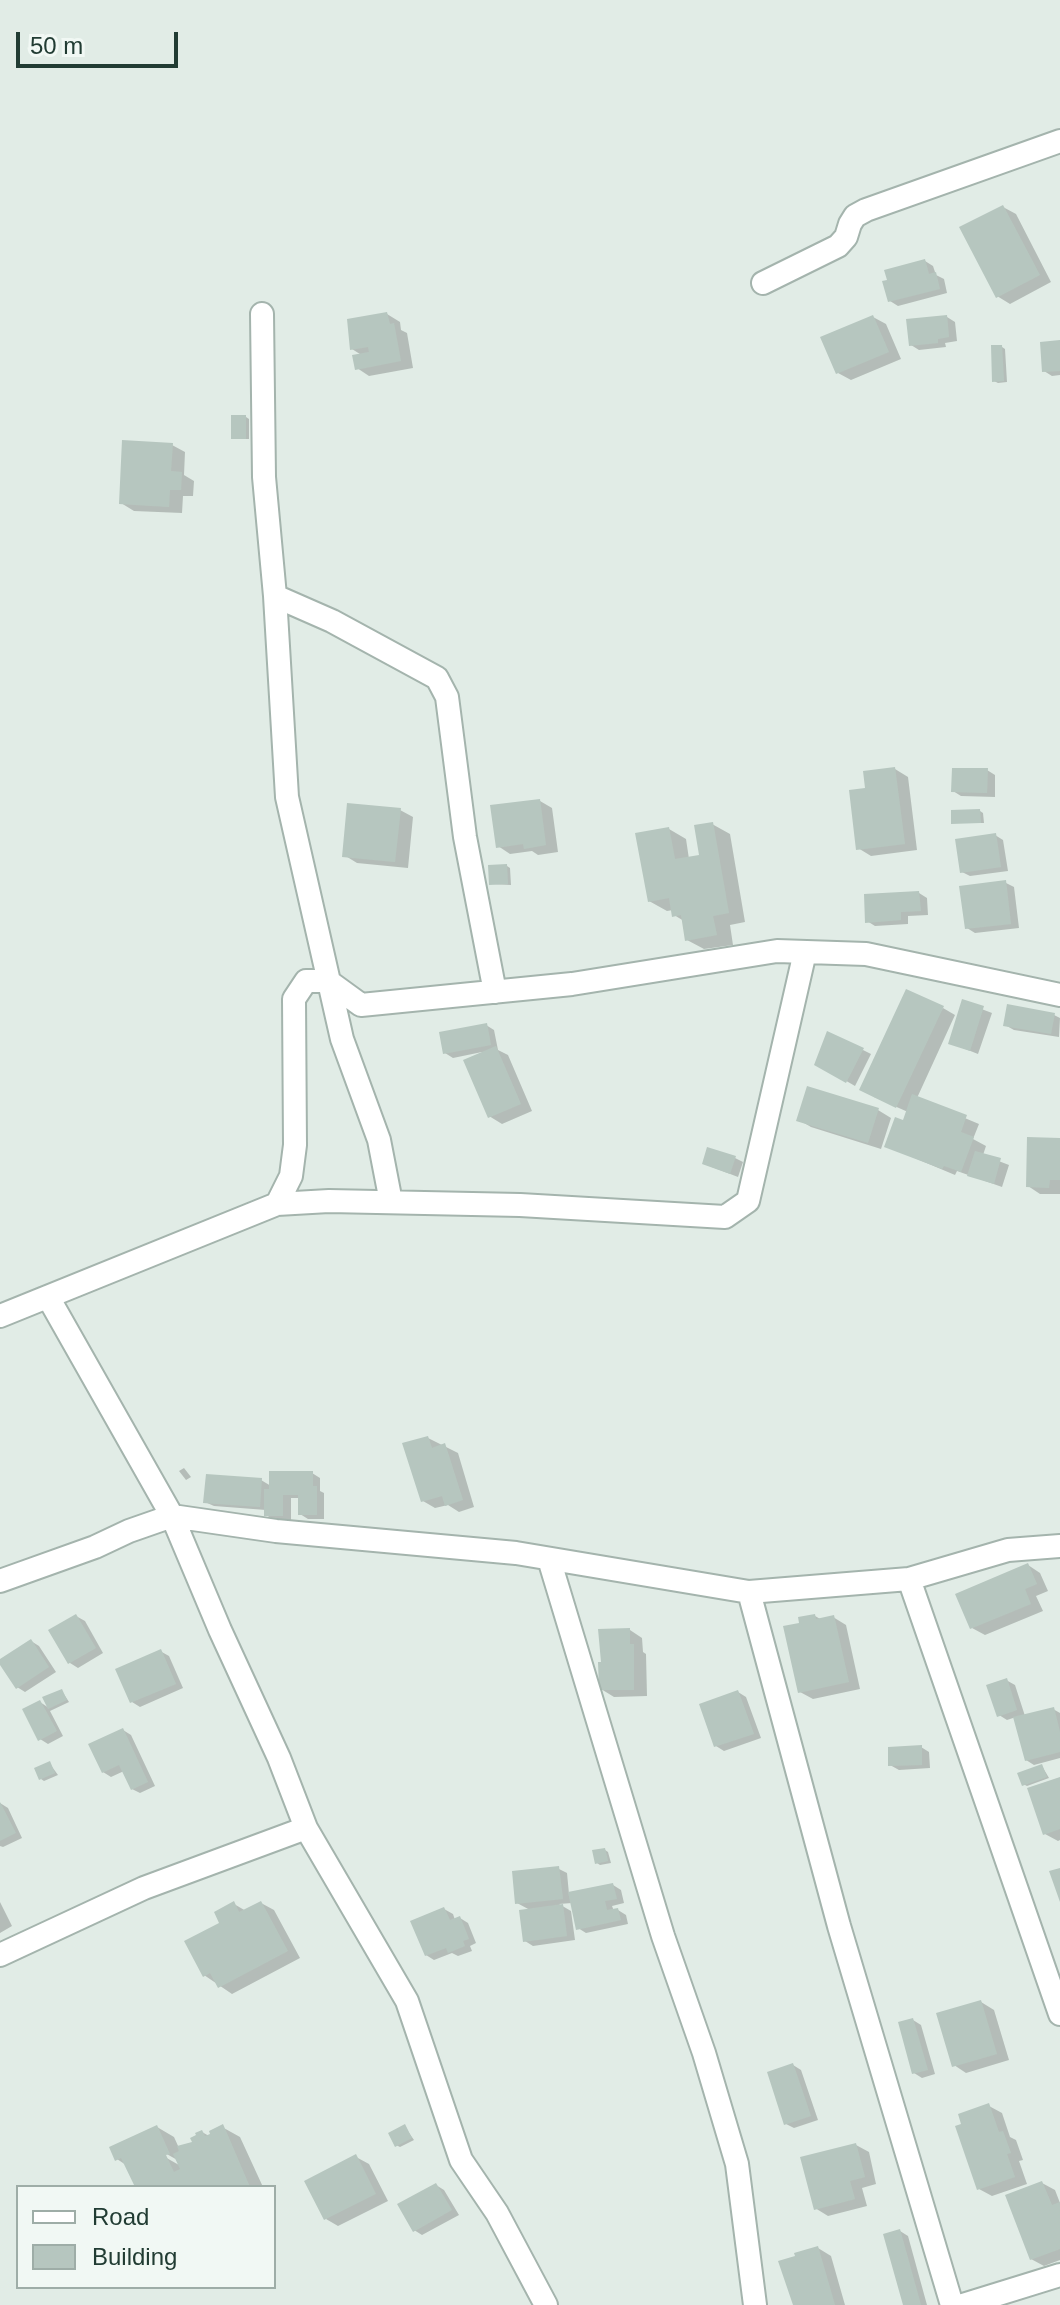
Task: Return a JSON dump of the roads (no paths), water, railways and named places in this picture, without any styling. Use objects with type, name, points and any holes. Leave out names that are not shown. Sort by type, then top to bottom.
[{"type":"street","points":[[763,283],[838,246],[846,237],[855,216],[866,210],[1060,141]]},
{"type":"street","points":[[262,314],[264,477],[275,596],[287,797],[342,1039],[379,1140],[391,1202]]},
{"type":"street","points":[[275,596],[332,621],[437,678],[447,697],[465,837],[495,992]]},
{"type":"street","points":[[277,1204],[291,1176],[295,1145],[294,999],[306,981],[328,981],[361,1005],[572,984],[777,951],[866,954],[1060,995]]},
{"type":"street","points":[[0,1316],[277,1204],[329,1201],[520,1205],[725,1217],[748,1201],[805,952]]},
{"type":"street","points":[[48,1297],[172,1516],[279,1758],[306,1828],[407,2001],[461,2160],[497,2213],[546,2305]]},
{"type":"street","points":[[0,1581],[172,1516],[276,1531],[516,1553],[749,1592],[909,1579],[1008,1550],[1060,1546]]},
{"type":"street","points":[[549,1559],[663,1936],[704,2053],[737,2164],[755,2305]]},
{"type":"street","points":[[909,1579],[1060,2014]]},
{"type":"street","points":[[749,1592],[839,1926],[952,2305]]},
{"type":"street","points":[[0,1955],[144,1888],[306,1828]]},
{"type":"street","points":[[963,2305],[1060,2275]]}]
